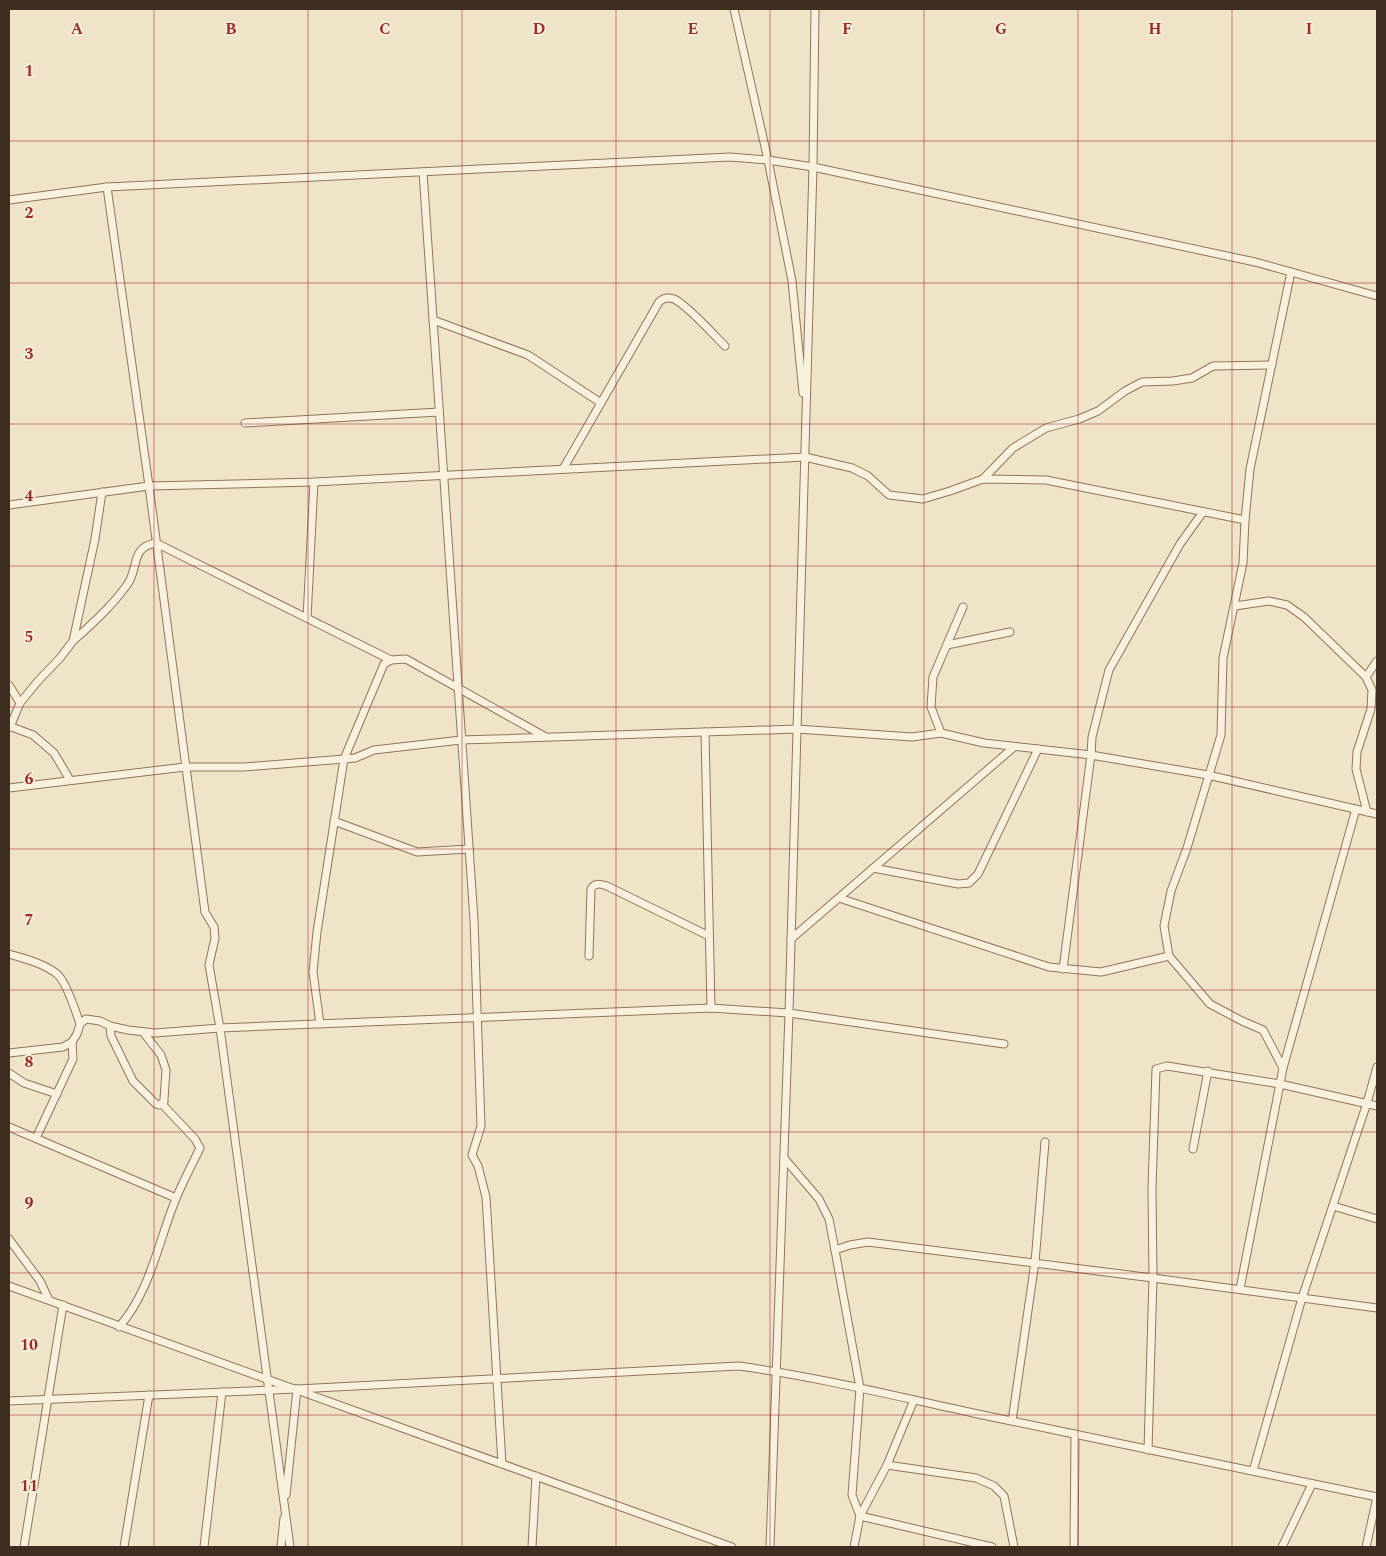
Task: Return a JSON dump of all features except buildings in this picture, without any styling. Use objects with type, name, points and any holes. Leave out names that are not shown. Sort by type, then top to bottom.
[{"type":"street","points":[[734,9],[768,160],[792,281],[806,423]]},
{"type":"street","points":[[770,1547],[789,1013],[813,168],[815,9]]},
{"type":"street","points":[[9,200],[107,187],[730,157],[768,160],[813,168],[1245,260],[1377,296]]},
{"type":"street","points":[[423,172],[474,920],[481,1126],[472,1155],[478,1166],[486,1197],[502,1464]]},
{"type":"street","points":[[107,187],[149,486],[205,912],[214,927],[215,938],[209,965],[220,1028],[290,1547]]},
{"type":"street","points":[[1282,1068],[1263,1030],[1210,1004],[1169,956],[1164,926],[1171,891],[1187,848],[1221,735],[1223,658],[1243,563],[1250,469],[1291,272]]},
{"type":"street","points":[[563,469],[659,302],[664,298],[672,298],[681,303],[725,346]]},
{"type":"street","points":[[433,320],[528,355],[601,403]]},
{"type":"street","points":[[983,479],[1013,448],[1046,428],[1079,419],[1098,411],[1125,390],[1142,382],[1192,378],[1213,366],[1272,365]]},
{"type":"street","points":[[245,423],[439,412]]},
{"type":"street","points":[[9,505],[149,486],[314,482],[805,457],[852,468],[868,476],[889,496],[922,499],[950,492],[983,479],[1046,480],[1245,520]]},
{"type":"street","points":[[307,618],[314,482]]},
{"type":"street","points":[[73,641],[95,539],[102,492]]},
{"type":"street","points":[[1063,969],[1092,737],[1109,670],[1180,544],[1203,512]]},
{"type":"street","points":[[70,780],[54,753],[33,735],[10,727],[20,703],[73,641],[103,614],[129,583],[136,559],[142,548],[151,544],[156,543],[391,660]]},
{"type":"street","points":[[1235,606],[1269,601],[1286,605],[1304,617],[1366,677],[1372,690],[1371,709],[1357,752],[1356,769],[1367,812]]},
{"type":"street","points":[[941,733],[931,707],[933,677],[963,607]]},
{"type":"street","points":[[947,645],[1010,632]]},
{"type":"street","points":[[320,1024],[312,972],[344,759],[384,664],[391,660],[406,659],[545,737]]},
{"type":"street","points":[[1366,677],[1377,661]]},
{"type":"street","points":[[9,685],[20,703]]},
{"type":"street","points":[[9,788],[186,767],[244,767],[354,758],[374,750],[462,740],[797,729],[912,737],[941,733],[984,743],[1091,755],[1208,776],[1377,814]]},
{"type":"street","points":[[705,732],[711,1008]]},
{"type":"street","points":[[791,939],[1014,747]]},
{"type":"street","points":[[873,868],[958,884],[969,883],[978,874],[1038,749]]},
{"type":"street","points":[[1240,1289],[1282,1068],[1356,809]]},
{"type":"street","points":[[334,821],[417,852],[469,849]]},
{"type":"street","points":[[589,956],[591,889],[596,884],[607,886],[709,936]]},
{"type":"street","points":[[839,898],[1049,967],[1101,972],[1169,956]]},
{"type":"street","points":[[9,954],[37,963],[58,974],[73,1002],[80,1024]]},
{"type":"street","points":[[9,1053],[63,1047],[72,1042],[80,1024],[86,1019],[100,1021],[110,1026],[155,1033],[220,1028],[711,1008],[789,1013],[1004,1044]]},
{"type":"street","points":[[110,1026],[111,1036],[133,1081],[156,1104],[162,1104],[195,1139],[200,1148],[176,1198],[144,1289],[130,1314],[119,1327]]},
{"type":"street","points":[[143,1032],[160,1056],[166,1070],[162,1104]]},
{"type":"street","points":[[36,1138],[73,1059],[72,1042]]},
{"type":"street","points":[[1148,1450],[1153,1278],[1152,1188],[1156,1069],[1167,1066],[1280,1084],[1377,1106]]},
{"type":"street","points":[[1252,1472],[1302,1298],[1367,1103],[1377,1067]]},
{"type":"street","points":[[1193,1149],[1208,1072]]},
{"type":"street","points":[[9,1073],[24,1082],[57,1094]]},
{"type":"street","points":[[9,1127],[176,1198]]},
{"type":"street","points":[[1012,1421],[1036,1262],[1046,1142]]},
{"type":"street","points":[[784,1158],[818,1198],[828,1219],[835,1250],[860,1388],[852,1495],[860,1516]]},
{"type":"street","points":[[1332,1206],[1377,1219]]},
{"type":"street","points":[[9,1239],[40,1281],[49,1300]]},
{"type":"street","points":[[835,1250],[868,1242],[1036,1262],[1377,1308]]},
{"type":"street","points":[[9,1286],[732,1547]]},
{"type":"street","points":[[24,1547],[63,1305]]},
{"type":"street","points":[[9,1401],[297,1389],[739,1366],[776,1371],[860,1388],[1377,1497],[1366,1547]]},
{"type":"street","points":[[281,1547],[297,1389]]},
{"type":"street","points":[[204,1547],[222,1392]]},
{"type":"street","points":[[124,1547],[149,1395]]},
{"type":"street","points":[[854,1547],[860,1516],[887,1465],[914,1400]]},
{"type":"street","points":[[1074,1547],[1075,1434]]},
{"type":"street","points":[[887,1465],[976,1478],[994,1486],[1004,1496],[1014,1547]]},
{"type":"street","points":[[532,1547],[536,1476]]},
{"type":"street","points":[[1282,1547],[1312,1484]]},
{"type":"street","points":[[860,1516],[992,1547]]}]
